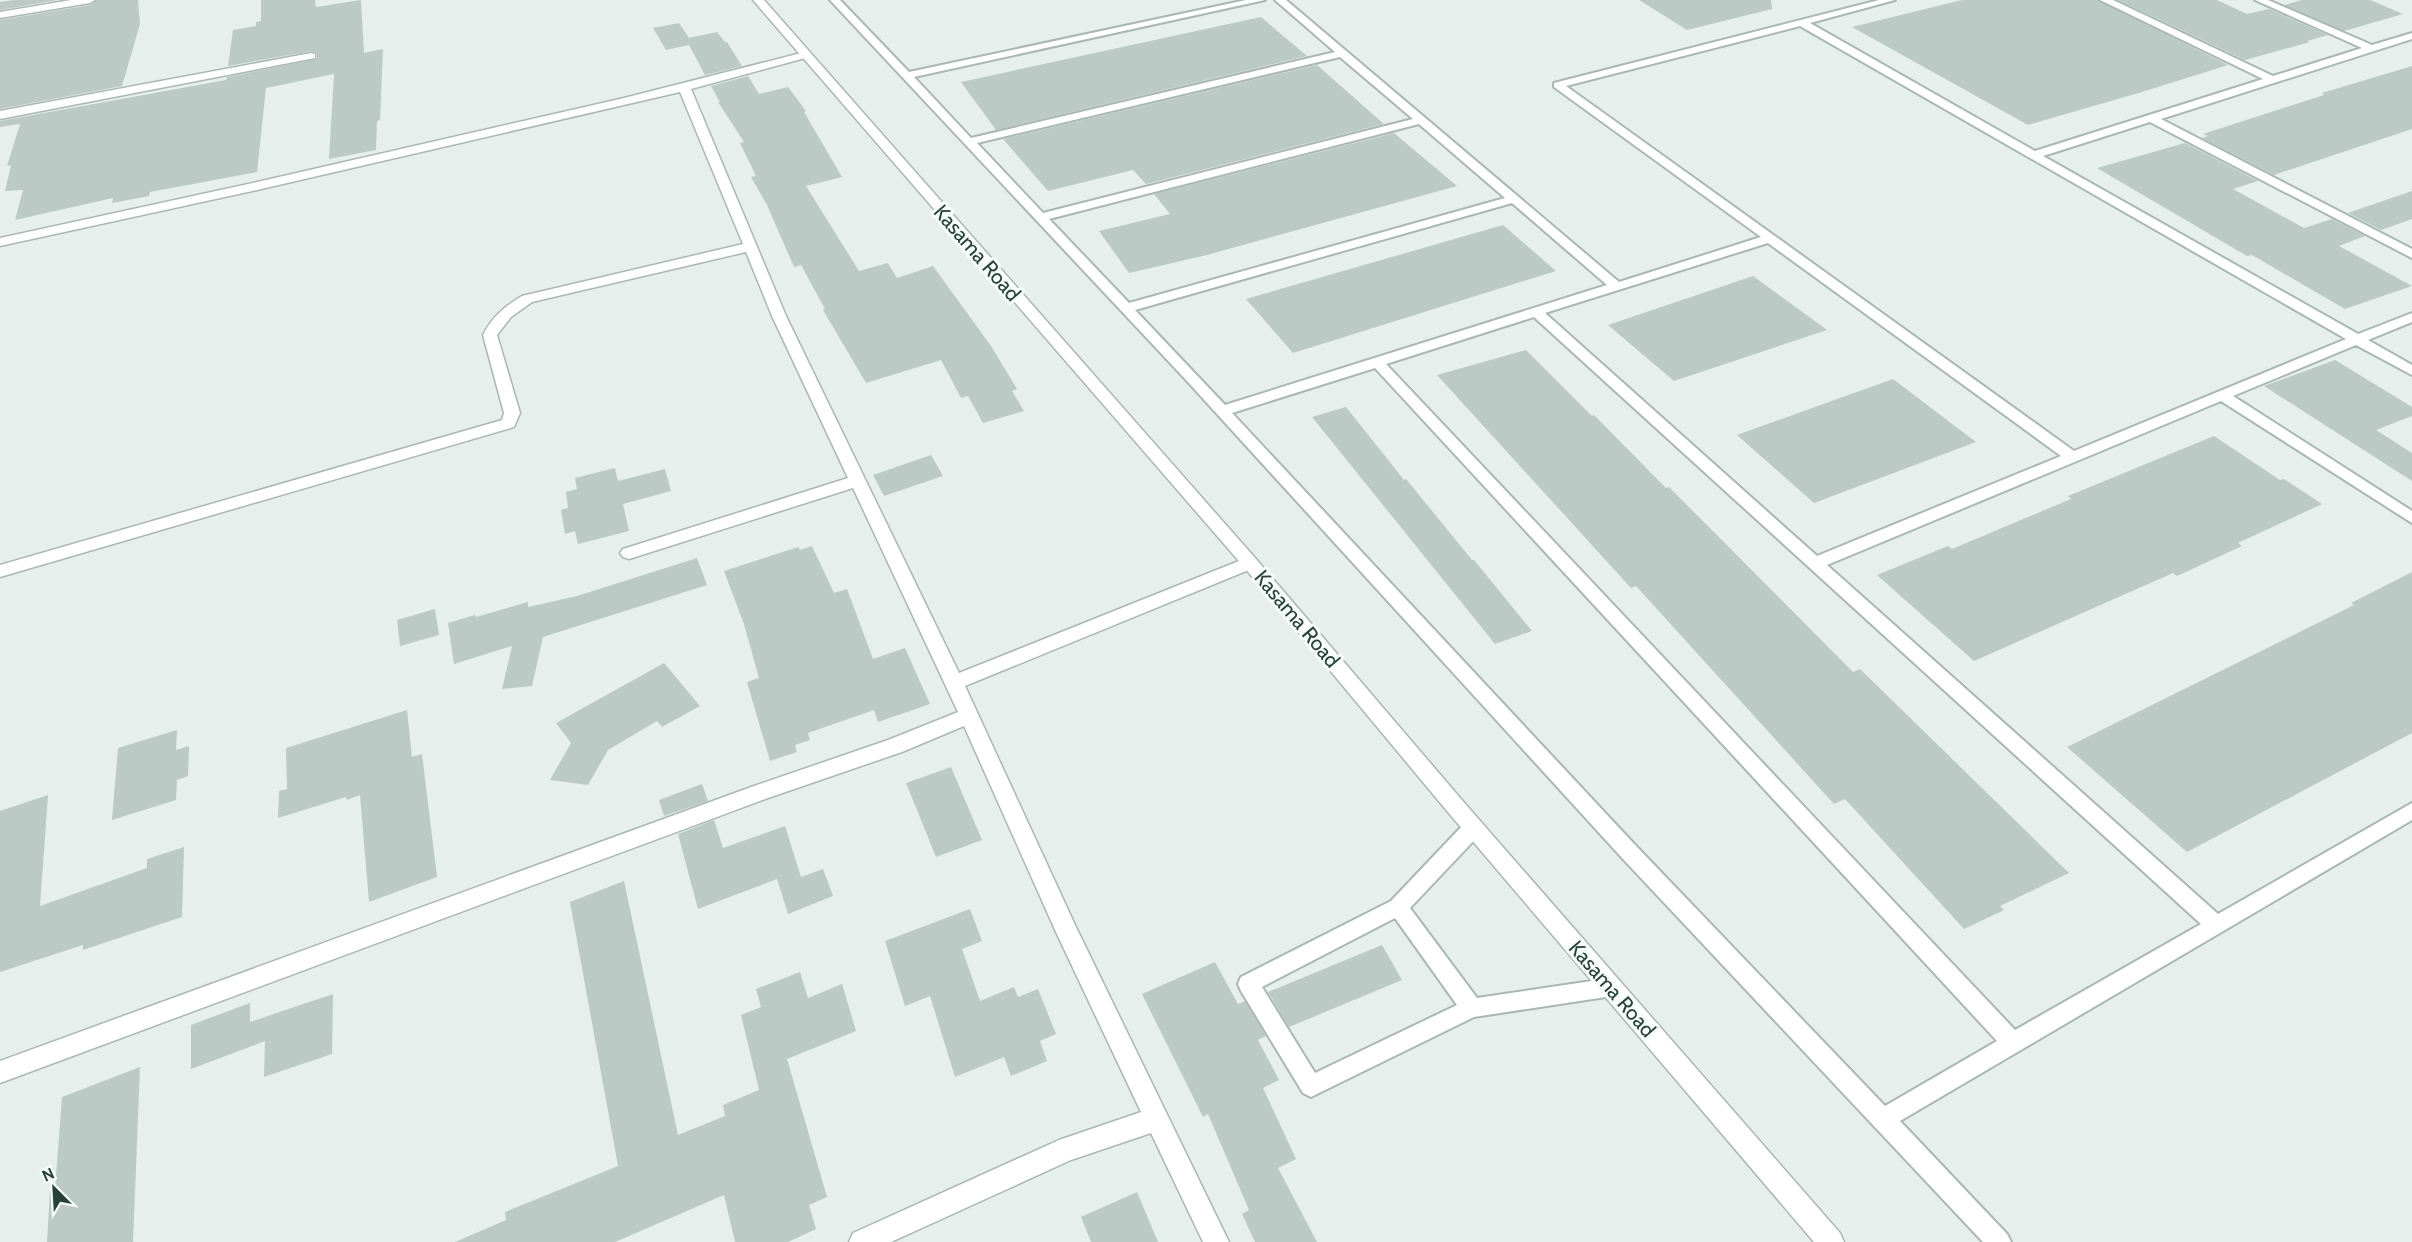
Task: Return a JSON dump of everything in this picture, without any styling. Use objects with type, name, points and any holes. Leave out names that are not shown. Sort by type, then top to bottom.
[{"type":"street","points":[[0,15],[90,0]]},
{"type":"street","name":"Kasama Road","points":[[758,0],[1250,563],[1473,828],[1831,1242]]},
{"type":"street","points":[[0,242],[308,176],[685,89],[805,55]]},
{"type":"street","points":[[0,115],[311,56]]},
{"type":"street","points":[[685,89],[779,316],[954,683],[1067,932],[1216,1242]]},
{"type":"street","points":[[0,571],[508,423],[512,413],[490,335],[506,311],[527,299],[749,247]]},
{"type":"street","points":[[629,553],[857,480]]},
{"type":"street","points":[[954,683],[1250,563]]},
{"type":"street","points":[[0,1072],[761,792],[896,746],[969,716]]},
{"type":"street","points":[[862,1242],[1068,1149],[1157,1119]]},
{"type":"lane","points":[[835,0],[1222,411],[1630,853],[1999,1242]]},
{"type":"lane","points":[[906,76],[1260,0]]},
{"type":"lane","points":[[1280,0],[1617,287]]},
{"type":"lane","points":[[1890,0],[1558,85],[2073,457]]},
{"type":"lane","points":[[2105,0],[2273,80]]},
{"type":"lane","points":[[2260,0],[2372,49]]},
{"type":"lane","points":[[1802,23],[2412,371]]},
{"type":"lane","points":[[2034,155],[2412,36]]},
{"type":"lane","points":[[968,142],[1343,53]]},
{"type":"lane","points":[[2151,118],[2412,254]]},
{"type":"lane","points":[[1040,218],[1421,120]]},
{"type":"lane","points":[[1126,308],[1514,199]]},
{"type":"lane","points":[[1222,411],[1770,238]]},
{"type":"lane","points":[[1536,312],[2216,925]]},
{"type":"lane","points":[[1815,563],[2412,317]]},
{"type":"lane","points":[[1377,362],[2013,1043]]},
{"type":"lane","points":[[2222,395],[2412,518]]},
{"type":"lane","points":[[1883,1119],[2412,811]]},
{"type":"lane","points":[[1473,828],[1398,907],[1248,984],[1311,1086],[1472,1008],[1612,988]]},
{"type":"lane","points":[[1398,907],[1472,1008]]},
{"type":"building","points":[[57,0],[0,10],[0,2]]},
{"type":"building","points":[[97,0],[138,0],[140,24],[122,86],[0,109],[0,20],[90,5]]},
{"type":"building","points":[[261,0],[315,0],[316,7],[361,0],[364,53],[383,49],[380,120],[377,121],[376,150],[329,159],[334,74],[266,88],[257,172],[150,192],[149,196],[112,203],[113,198],[15,220],[23,190],[5,191],[11,165],[7,166],[20,124],[0,127],[0,121],[226,80],[227,77],[317,59],[317,53],[311,51],[228,66],[233,30],[256,26],[256,22],[261,21]]},
{"type":"building","points":[[1639,0],[1771,0],[1772,9],[1687,30]]},
{"type":"building","points":[[1962,0],[2098,0],[2228,65],[2028,125],[1852,27]]},
{"type":"building","points":[[2118,0],[2217,0],[2247,14],[2269,9],[2328,35],[2245,60]]},
{"type":"building","points":[[2302,0],[2370,0],[2403,14],[2344,31],[2284,5]]},
{"type":"building","points":[[1261,17],[1307,56],[996,130],[961,82]]},
{"type":"building","points":[[679,23],[689,38],[717,32],[727,42],[742,66],[705,75],[689,45],[666,50],[653,28]]},
{"type":"building","points":[[1317,65],[1384,124],[1146,184],[1133,170],[1048,191],[1003,139]]},
{"type":"building","points":[[2412,66],[2412,129],[2274,175],[2202,138],[2208,136],[2203,134],[2324,95],[2322,93]]},
{"type":"building","points":[[748,76],[759,94],[788,87],[806,111],[804,112],[842,177],[806,186],[859,271],[888,263],[897,278],[933,266],[991,346],[1017,389],[1012,391],[1024,411],[983,423],[968,396],[961,398],[941,360],[866,383],[823,310],[825,309],[801,265],[794,267],[767,205],[751,177],[756,176],[740,143],[744,142],[718,102],[720,102],[711,86]]},
{"type":"building","points":[[1394,133],[1457,186],[1207,255],[1129,273],[1099,231],[1170,214],[1154,194]]},
{"type":"building","points":[[2185,143],[2258,181],[2233,189],[2304,228],[2332,219],[2365,236],[2339,246],[2412,286],[2345,309],[2252,255],[2247,256],[2097,168]]},
{"type":"building","points":[[2412,191],[2412,219],[2381,230],[2348,213]]},
{"type":"building","points":[[1503,225],[1556,271],[1293,353],[1246,299]]},
{"type":"building","points":[[1753,276],[1827,330],[1674,381],[1608,325]]},
{"type":"building","points":[[1526,350],[1666,488],[1669,487],[1853,672],[1860,669],[2069,873],[2000,906],[2004,910],[1964,929],[1845,799],[1834,804],[1636,586],[1631,588],[1437,375]]},
{"type":"building","points":[[2335,360],[2412,407],[2412,416],[2376,430],[2412,453],[2412,481],[2264,386]]},
{"type":"building","points":[[1893,379],[1976,442],[1814,503],[1737,435]]},
{"type":"building","points":[[1346,407],[1404,480],[1406,479],[1532,631],[1495,644],[1312,417]]},
{"type":"building","points":[[2214,436],[2280,480],[2284,479],[2322,504],[2238,543],[2242,546],[2177,576],[2173,573],[1974,661],[1877,575],[1948,546],[1952,549],[2071,499],[2068,496]]},
{"type":"building","points":[[931,455],[943,476],[884,496],[873,475]]},
{"type":"building","points":[[615,468],[618,481],[665,469],[671,491],[623,504],[629,531],[578,544],[575,531],[565,534],[561,510],[568,508],[566,492],[577,489],[575,478]]},
{"type":"building","points":[[812,546],[834,593],[847,589],[873,659],[905,648],[930,704],[878,722],[874,710],[808,733],[810,740],[795,745],[797,752],[770,761],[747,682],[759,678],[744,624],[724,571],[798,547],[800,550]]},
{"type":"building","points":[[697,558],[707,585],[543,637],[532,686],[502,689],[512,646],[454,664],[448,623],[528,602],[528,607],[577,596]]},
{"type":"building","points":[[2412,572],[2412,733],[2187,852],[2067,747],[2354,605],[2351,603]]},
{"type":"building","points":[[435,609],[439,635],[400,646],[397,620]]},
{"type":"building","points":[[664,663],[700,706],[662,727],[657,721],[608,750],[588,785],[550,780],[571,743],[556,723]]},
{"type":"building","points":[[407,710],[412,757],[422,754],[437,877],[369,902],[360,795],[347,800],[346,797],[278,818],[279,791],[287,789],[286,748]]},
{"type":"building","points":[[177,730],[176,750],[189,746],[188,776],[177,780],[176,800],[112,820],[118,748]]},
{"type":"building","points":[[951,767],[982,840],[936,857],[906,783]]},
{"type":"building","points":[[702,784],[708,801],[664,816],[659,800]]},
{"type":"building","points":[[48,795],[40,906],[147,868],[147,859],[184,847],[182,917],[83,950],[83,945],[0,972],[0,811]]},
{"type":"building","points":[[714,820],[723,848],[785,826],[801,877],[823,869],[833,896],[788,914],[777,879],[698,909],[678,834]]},
{"type":"building","points":[[624,881],[678,1135],[725,1116],[723,1105],[759,1090],[741,1015],[761,1007],[756,989],[800,972],[808,998],[842,984],[856,1031],[787,1059],[827,1197],[809,1205],[816,1229],[788,1242],[735,1242],[724,1195],[615,1242],[455,1242],[506,1220],[505,1212],[618,1166],[570,902]]},
{"type":"building","points":[[970,909],[982,941],[962,949],[980,1001],[1014,987],[1018,997],[1038,989],[1056,1034],[1040,1041],[1047,1061],[1011,1076],[1004,1057],[955,1077],[930,996],[905,1006],[885,941]]},
{"type":"building","points":[[1382,945],[1402,980],[1289,1027],[1268,992]]},
{"type":"building","points":[[1215,962],[1238,1004],[1245,1001],[1266,1036],[1258,1040],[1279,1080],[1263,1088],[1296,1159],[1278,1168],[1317,1242],[1255,1242],[1242,1214],[1249,1210],[1208,1114],[1203,1117],[1142,994]]},
{"type":"building","points":[[333,994],[332,1054],[264,1077],[265,1041],[191,1069],[191,1025],[250,1003],[250,1022]]},
{"type":"building","points":[[140,1067],[133,1242],[47,1242],[50,1191],[55,1189],[62,1097]]},
{"type":"building","points":[[1137,1192],[1158,1242],[1091,1242],[1081,1217]]}]
